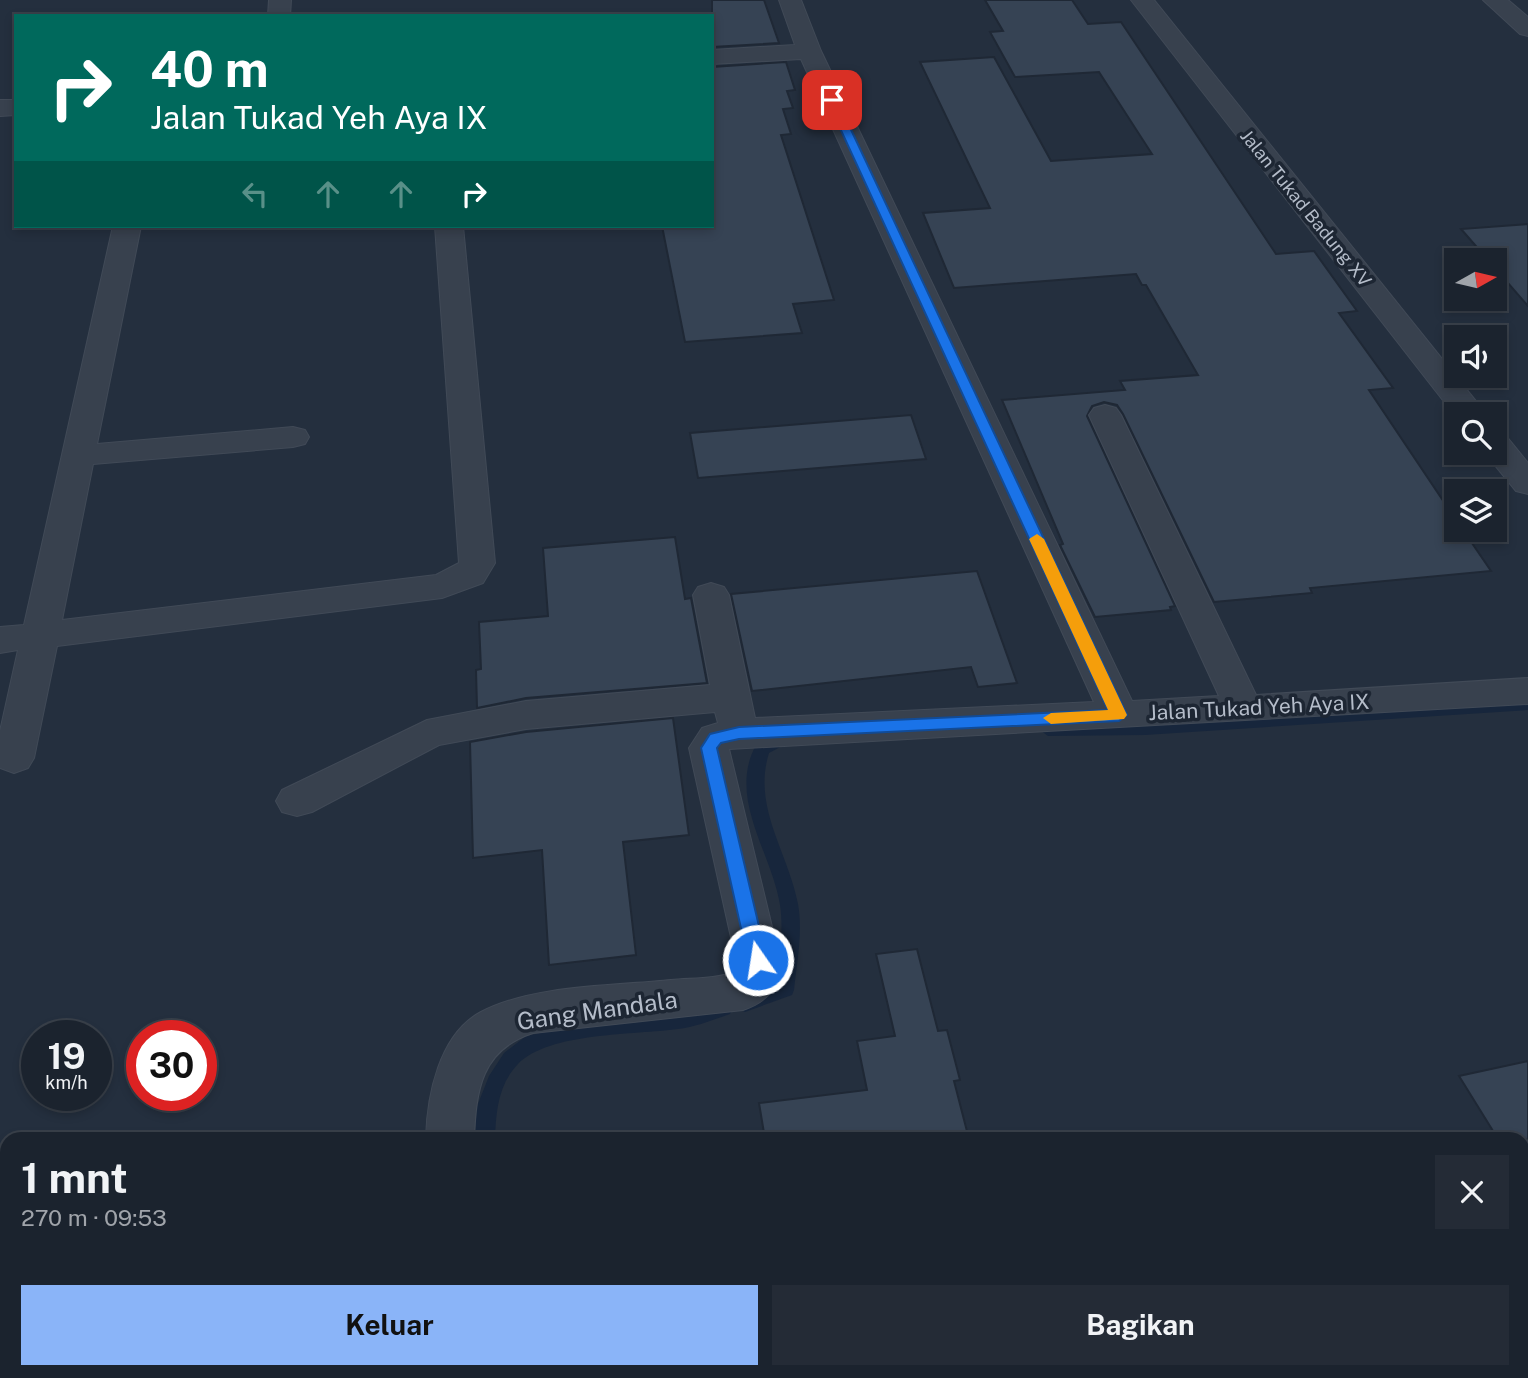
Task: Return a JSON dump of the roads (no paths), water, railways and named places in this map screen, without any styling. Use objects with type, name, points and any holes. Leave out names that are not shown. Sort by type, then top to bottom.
[{"type":"street","points":[[790,0],[809,51],[1119,715]]},
{"type":"street","name":"Jalan Tukad Badung XV","points":[[1142,0],[1461,402]]},
{"type":"street","points":[[1497,2],[1528,2]]},
{"type":"street","points":[[1497,2],[1528,29]]},
{"type":"street","points":[[714,57],[809,51]]},
{"type":"street","points":[[14,758],[127,228]]},
{"type":"street","points":[[0,640],[39,633],[442,586],[470,575],[477,563],[449,228]]},
{"type":"street","points":[[1105,415],[1244,709]]},
{"type":"street","points":[[79,455],[293,436]]},
{"type":"street","points":[[1507,459],[1528,484]]},
{"type":"street","points":[[711,595],[735,715]]},
{"type":"street","name":"Jalan Tukad Yeh Aya IX","points":[[297,801],[426,734],[464,724],[539,714],[1119,715],[1528,691]]},
{"type":"street","name":"Gang Mandala","points":[[450,1132],[451,1108],[468,1052],[496,1026],[533,1014],[743,991],[756,979],[758,960],[709,748],[735,715]]},
{"type":"waterway","points":[[1048,730],[1145,729],[1528,704]]},
{"type":"waterway","points":[[745,1004],[785,990],[790,936],[789,904],[763,826],[755,787],[756,768],[762,749],[782,739]]},
{"type":"waterway","points":[[485,1132],[486,1109],[496,1082],[511,1059],[533,1042],[623,1024],[679,1021],[723,1009]]}]
